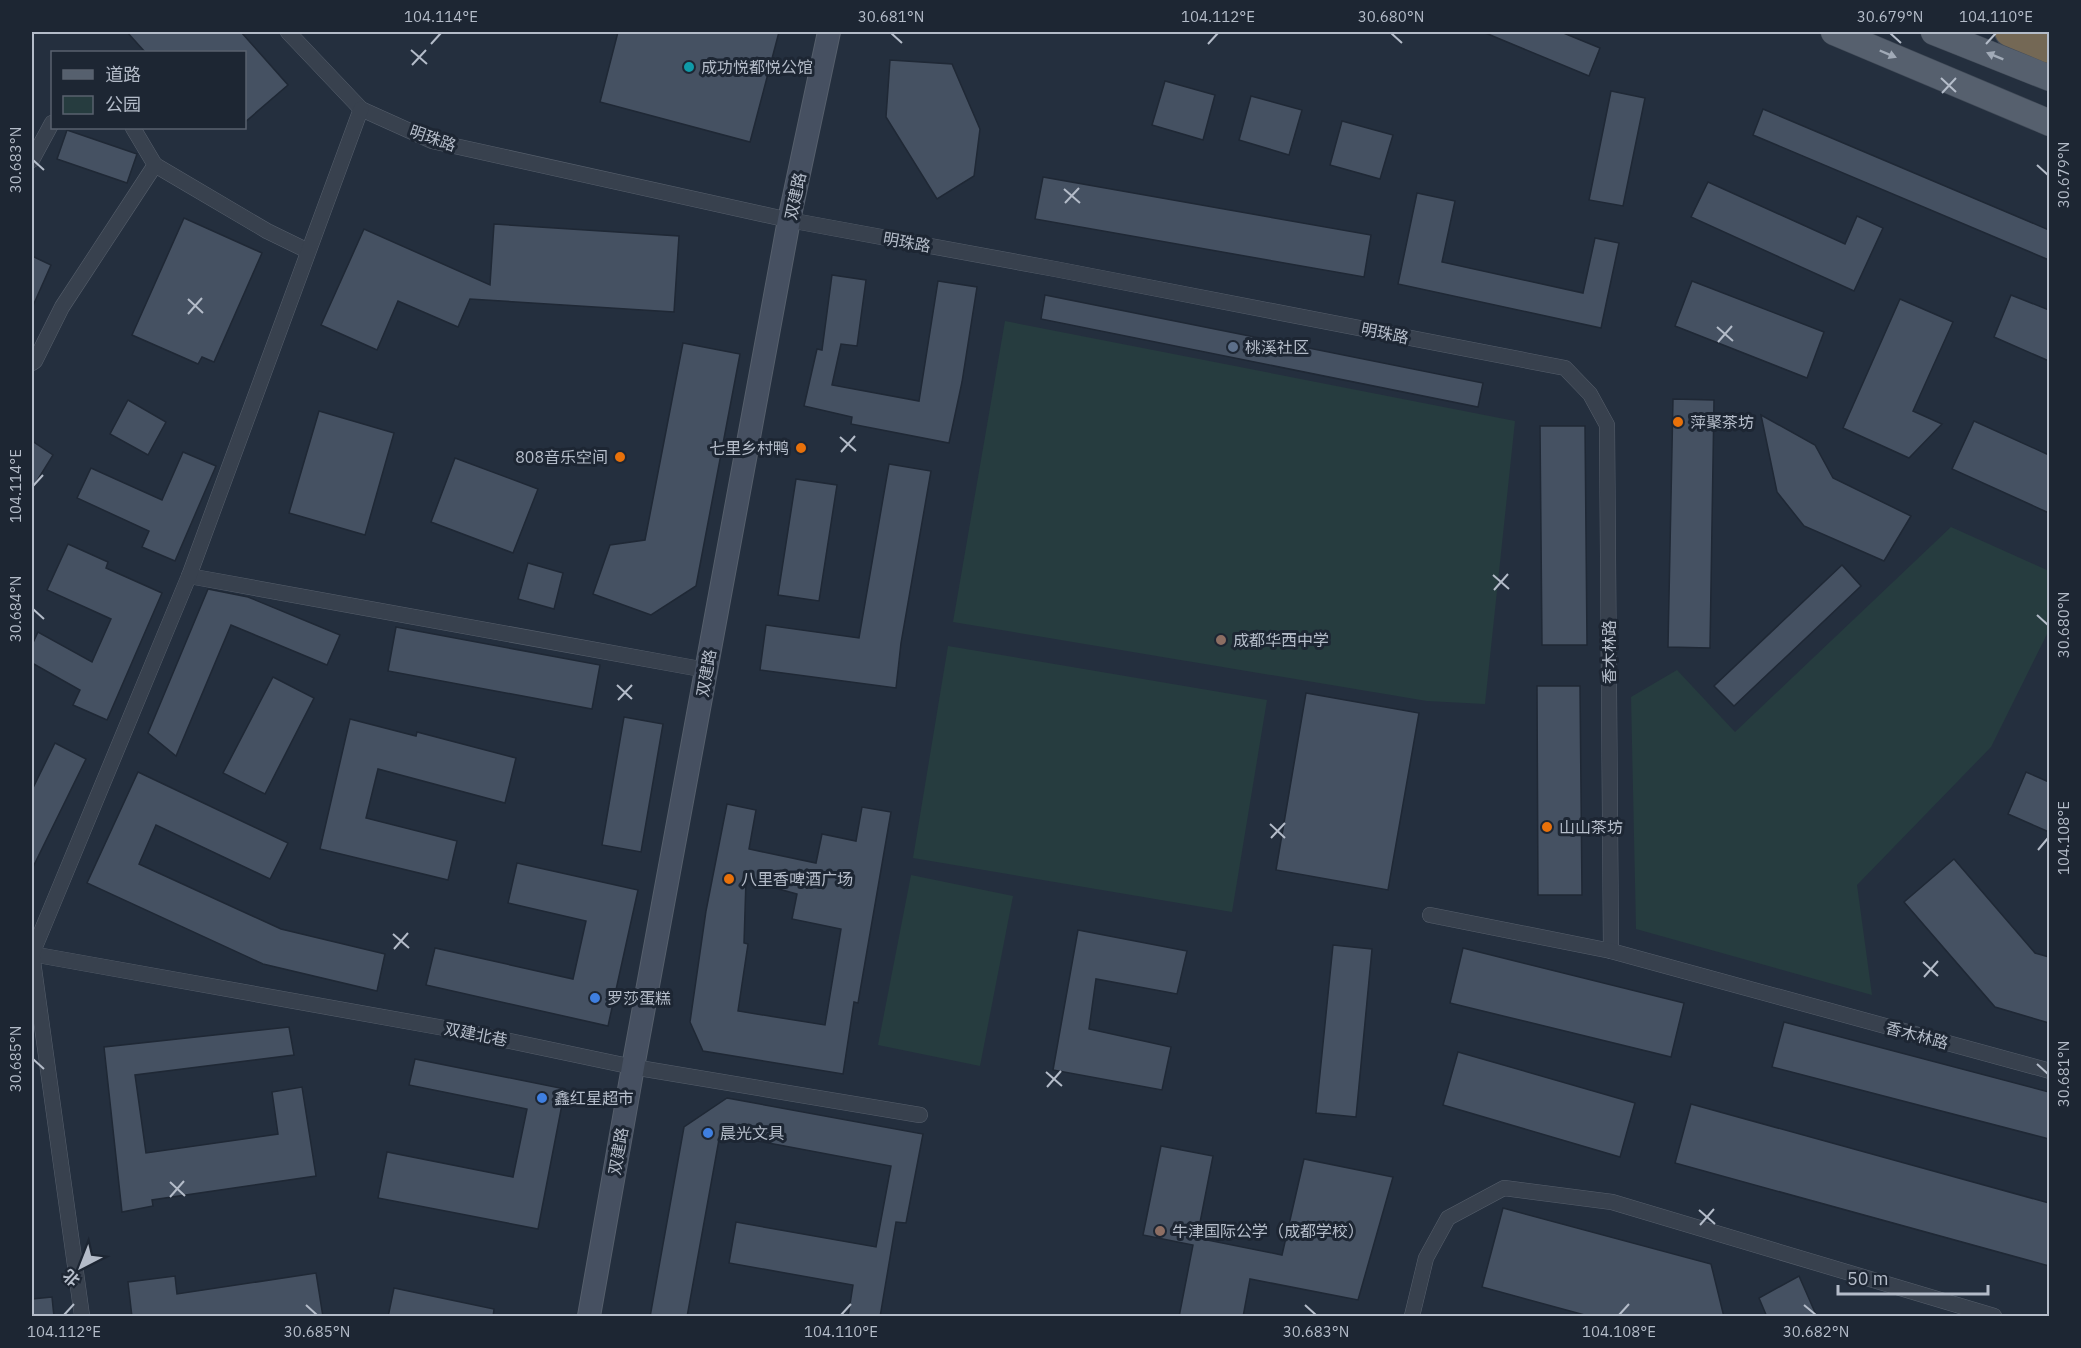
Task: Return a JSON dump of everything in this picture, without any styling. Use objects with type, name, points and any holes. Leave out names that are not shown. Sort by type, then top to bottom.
[{"type":"highway","points":[[2008,32],[2049,49]]},
{"type":"main road","points":[[1834,32],[2049,123]]},
{"type":"main road","points":[[1934,32],[2049,78]]},
{"type":"street","name":"明珠路","points":[[288,32],[361,109],[432,141],[789,220],[1565,368]]},
{"type":"street","name":"双建路","points":[[589,1317],[789,220],[829,32]]},
{"type":"street","points":[[82,1317],[32,954],[189,576],[361,109]]},
{"type":"street","points":[[32,160],[51,125]]},
{"type":"street","points":[[135,129],[155,165],[267,231],[308,251]]},
{"type":"street","points":[[32,363],[62,307],[155,165]]},
{"type":"street","name":"香木林路","points":[[1565,368],[1590,394],[1607,425],[1611,951]]},
{"type":"street","points":[[189,576],[706,670]]},
{"type":"street","name":"香木林路","points":[[1430,915],[1611,951],[2049,1071]]},
{"type":"street","name":"双建北巷","points":[[32,954],[472,1033],[633,1067],[920,1115]]},
{"type":"street","points":[[1412,1317],[1426,1258],[1448,1218],[1504,1188],[1612,1202],[1994,1317]]},
{"type":"green space","points":[[1005,321],[1515,421],[1485,704],[1427,701],[953,622]]},
{"type":"green space","points":[[1951,527],[2049,571],[2049,630],[1991,747],[1857,885],[1872,995],[1636,929],[1631,697],[1677,670],[1735,732]]},
{"type":"green space","points":[[948,646],[1267,700],[1232,912],[913,858]]},
{"type":"green space","points":[[911,875],[1013,896],[980,1066],[878,1045]]},
{"type":"building","points":[[127,32],[241,32],[288,85],[246,121],[246,51],[144,51]]},
{"type":"building","name":"成功悦都悦公馆","points":[[618,32],[779,32],[750,142],[600,102]]},
{"type":"building","points":[[1483,32],[1561,32],[1600,48],[1589,76]]},
{"type":"building","points":[[890,60],[952,64],[980,129],[974,176],[937,199],[886,117]]},
{"type":"building","points":[[1165,81],[1215,95],[1203,140],[1152,125]]},
{"type":"building","points":[[1611,91],[1645,98],[1623,206],[1589,200]]},
{"type":"building","points":[[1251,96],[1302,110],[1289,155],[1239,140]]},
{"type":"building","points":[[1763,109],[2049,230],[2049,260],[1753,135]]},
{"type":"building","points":[[1342,121],[1393,135],[1380,179],[1330,165]]},
{"type":"building","points":[[67,130],[137,154],[127,183],[57,159]]},
{"type":"building","points":[[1043,177],[1371,235],[1364,277],[1035,219]]},
{"type":"building","points":[[1708,182],[1845,244],[1857,216],[1883,228],[1854,291],[1691,217]]},
{"type":"building","points":[[1417,193],[1455,201],[1442,262],[1583,293],[1595,238],[1619,243],[1601,328],[1398,284]]},
{"type":"building","points":[[184,218],[262,253],[214,362],[202,357],[198,364],[132,335]]},
{"type":"building","points":[[494,224],[679,236],[674,312],[470,299],[458,327],[398,301],[377,350],[321,325],[364,229],[490,285]]},
{"type":"building","points":[[32,256],[51,265],[32,308]]},
{"type":"building","points":[[832,275],[866,280],[857,346],[841,344],[832,385],[919,401],[938,281],[977,287],[962,382],[949,443],[851,424],[852,417],[804,406],[817,349],[822,350]]},
{"type":"building","points":[[1692,281],[1824,332],[1807,378],[1675,326]]},
{"type":"building","points":[[1045,295],[1483,383],[1478,407],[1041,319]]},
{"type":"building","points":[[2011,295],[2049,310],[2049,361],[1994,337]]},
{"type":"building","points":[[1900,299],[1953,322],[1913,411],[1942,424],[1909,458],[1843,428]]},
{"type":"building","points":[[683,343],[740,354],[696,586],[651,615],[593,594],[610,545],[645,540]]},
{"type":"building","points":[[1673,399],[1714,400],[1710,648],[1668,647]]},
{"type":"building","points":[[128,400],[166,422],[148,455],[110,434]]},
{"type":"building","points":[[319,411],[394,433],[365,535],[289,513]]},
{"type":"building","points":[[1761,415],[1815,445],[1833,478],[1911,516],[1884,561],[1804,526],[1777,492]]},
{"type":"building","points":[[1974,421],[2049,455],[2049,513],[1952,469]]},
{"type":"building","points":[[1540,426],[1585,426],[1587,645],[1542,645]]},
{"type":"building","points":[[32,441],[53,455],[32,489]]},
{"type":"building","points":[[183,452],[216,466],[175,561],[142,547],[149,531],[77,498],[91,468],[162,500]]},
{"type":"building","points":[[455,458],[538,489],[513,553],[431,522]]},
{"type":"building","points":[[889,464],[931,471],[901,643],[896,688],[760,670],[766,625],[859,638]]},
{"type":"building","points":[[796,479],[837,485],[819,601],[778,595]]},
{"type":"building","points":[[68,544],[108,562],[106,568],[162,593],[107,720],[73,705],[80,690],[32,663],[32,645],[38,632],[92,662],[111,619],[47,590]]},
{"type":"building","points":[[528,563],[563,573],[554,609],[518,599]]},
{"type":"building","points":[[1842,565],[1861,586],[1734,706],[1714,686]]},
{"type":"building","points":[[208,589],[248,597],[340,635],[327,665],[231,625],[176,756],[148,733]]},
{"type":"building","points":[[396,627],[600,665],[592,709],[388,671]]},
{"type":"building","points":[[273,677],[314,698],[265,794],[223,773]]},
{"type":"building","points":[[1537,686],[1580,686],[1582,895],[1538,895]]},
{"type":"building","points":[[1306,693],[1419,713],[1388,890],[1276,870]]},
{"type":"building","points":[[624,717],[663,724],[641,852],[602,845]]},
{"type":"building","points":[[350,719],[416,736],[417,732],[516,758],[505,803],[378,769],[366,818],[457,841],[448,880],[320,849]]},
{"type":"building","points":[[55,743],[86,759],[32,869],[32,790]]},
{"type":"building","points":[[138,772],[288,843],[270,879],[156,825],[139,864],[281,929],[385,954],[377,991],[263,964],[87,883]]},
{"type":"building","points":[[2026,772],[2049,782],[2049,832],[2008,814]]},
{"type":"building","points":[[727,804],[756,810],[749,849],[816,863],[822,834],[856,841],[862,807],[891,812],[858,1003],[854,1002],[843,1074],[703,1051],[690,1022],[706,911]],"holes":[[[746,880],[797,894],[792,919],[841,929],[825,1025],[738,1011],[748,944],[744,943]]]},
{"type":"building","points":[[1954,859],[2035,953],[2049,957],[2049,1023],[1995,1007],[1904,902]]},
{"type":"building","points":[[517,863],[638,890],[608,1026],[426,985],[435,948],[573,979],[586,921],[508,903]]},
{"type":"building","points":[[1078,930],[1187,951],[1177,994],[1096,979],[1089,1029],[1171,1047],[1162,1090],[1053,1070]]},
{"type":"building","points":[[1333,945],[1372,949],[1356,1117],[1316,1113]]},
{"type":"building","points":[[1463,948],[1684,1003],[1671,1057],[1450,1003]]},
{"type":"building","points":[[1784,1022],[2049,1092],[2049,1139],[1772,1067]]},
{"type":"building","points":[[289,1027],[294,1055],[135,1075],[146,1153],[278,1134],[272,1092],[302,1087],[316,1176],[152,1200],[153,1206],[122,1212],[104,1047]]},
{"type":"building","points":[[1458,1052],[1635,1103],[1620,1157],[1443,1105]]},
{"type":"building","points":[[415,1059],[565,1089],[538,1229],[378,1198],[387,1152],[513,1177],[527,1109],[409,1085]]},
{"type":"building","points":[[727,1098],[923,1134],[906,1223],[896,1222],[880,1317],[848,1317],[853,1285],[729,1263],[736,1222],[876,1247],[891,1166],[720,1134],[687,1317],[650,1317],[684,1127]]},
{"type":"building","points":[[1691,1104],[2049,1203],[2049,1266],[1675,1163]]},
{"type":"building","points":[[1161,1146],[1213,1156],[1197,1238],[1282,1255],[1304,1159],[1393,1177],[1358,1300],[1250,1279],[1243,1317],[1179,1317],[1193,1245],[1143,1235]]},
{"type":"building","points":[[1503,1208],[1711,1264],[1724,1317],[1592,1317],[1482,1287]]},
{"type":"building","points":[[316,1273],[323,1317],[132,1317],[128,1282],[175,1276],[177,1294]]},
{"type":"building","points":[[1799,1276],[1817,1317],[1767,1317],[1759,1298]]},
{"type":"building","points":[[394,1288],[494,1309],[493,1317],[388,1317]]},
{"type":"building","points":[[52,1297],[54,1317],[32,1317],[32,1299]]},
{"type":"place","name":"成功悦都悦公馆","points":[[689,67]]},
{"type":"place","name":"桃溪社区","points":[[1233,347]]},
{"type":"place","name":"萍聚茶坊","points":[[1678,422]]},
{"type":"place","name":"七里乡村鸭","points":[[801,448]]},
{"type":"place","name":"808音乐空间","points":[[620,457]]},
{"type":"place","name":"成都华西中学","points":[[1221,640]]},
{"type":"place","name":"山山茶坊","points":[[1547,827]]},
{"type":"place","name":"八里香啤酒广场","points":[[729,879]]},
{"type":"place","name":"罗莎蛋糕","points":[[595,998]]},
{"type":"place","name":"鑫红星超市","points":[[542,1098]]},
{"type":"place","name":"晨光文具","points":[[708,1133]]},
{"type":"place","name":"牛津国际公学（成都学校）","points":[[1160,1231]]}]
